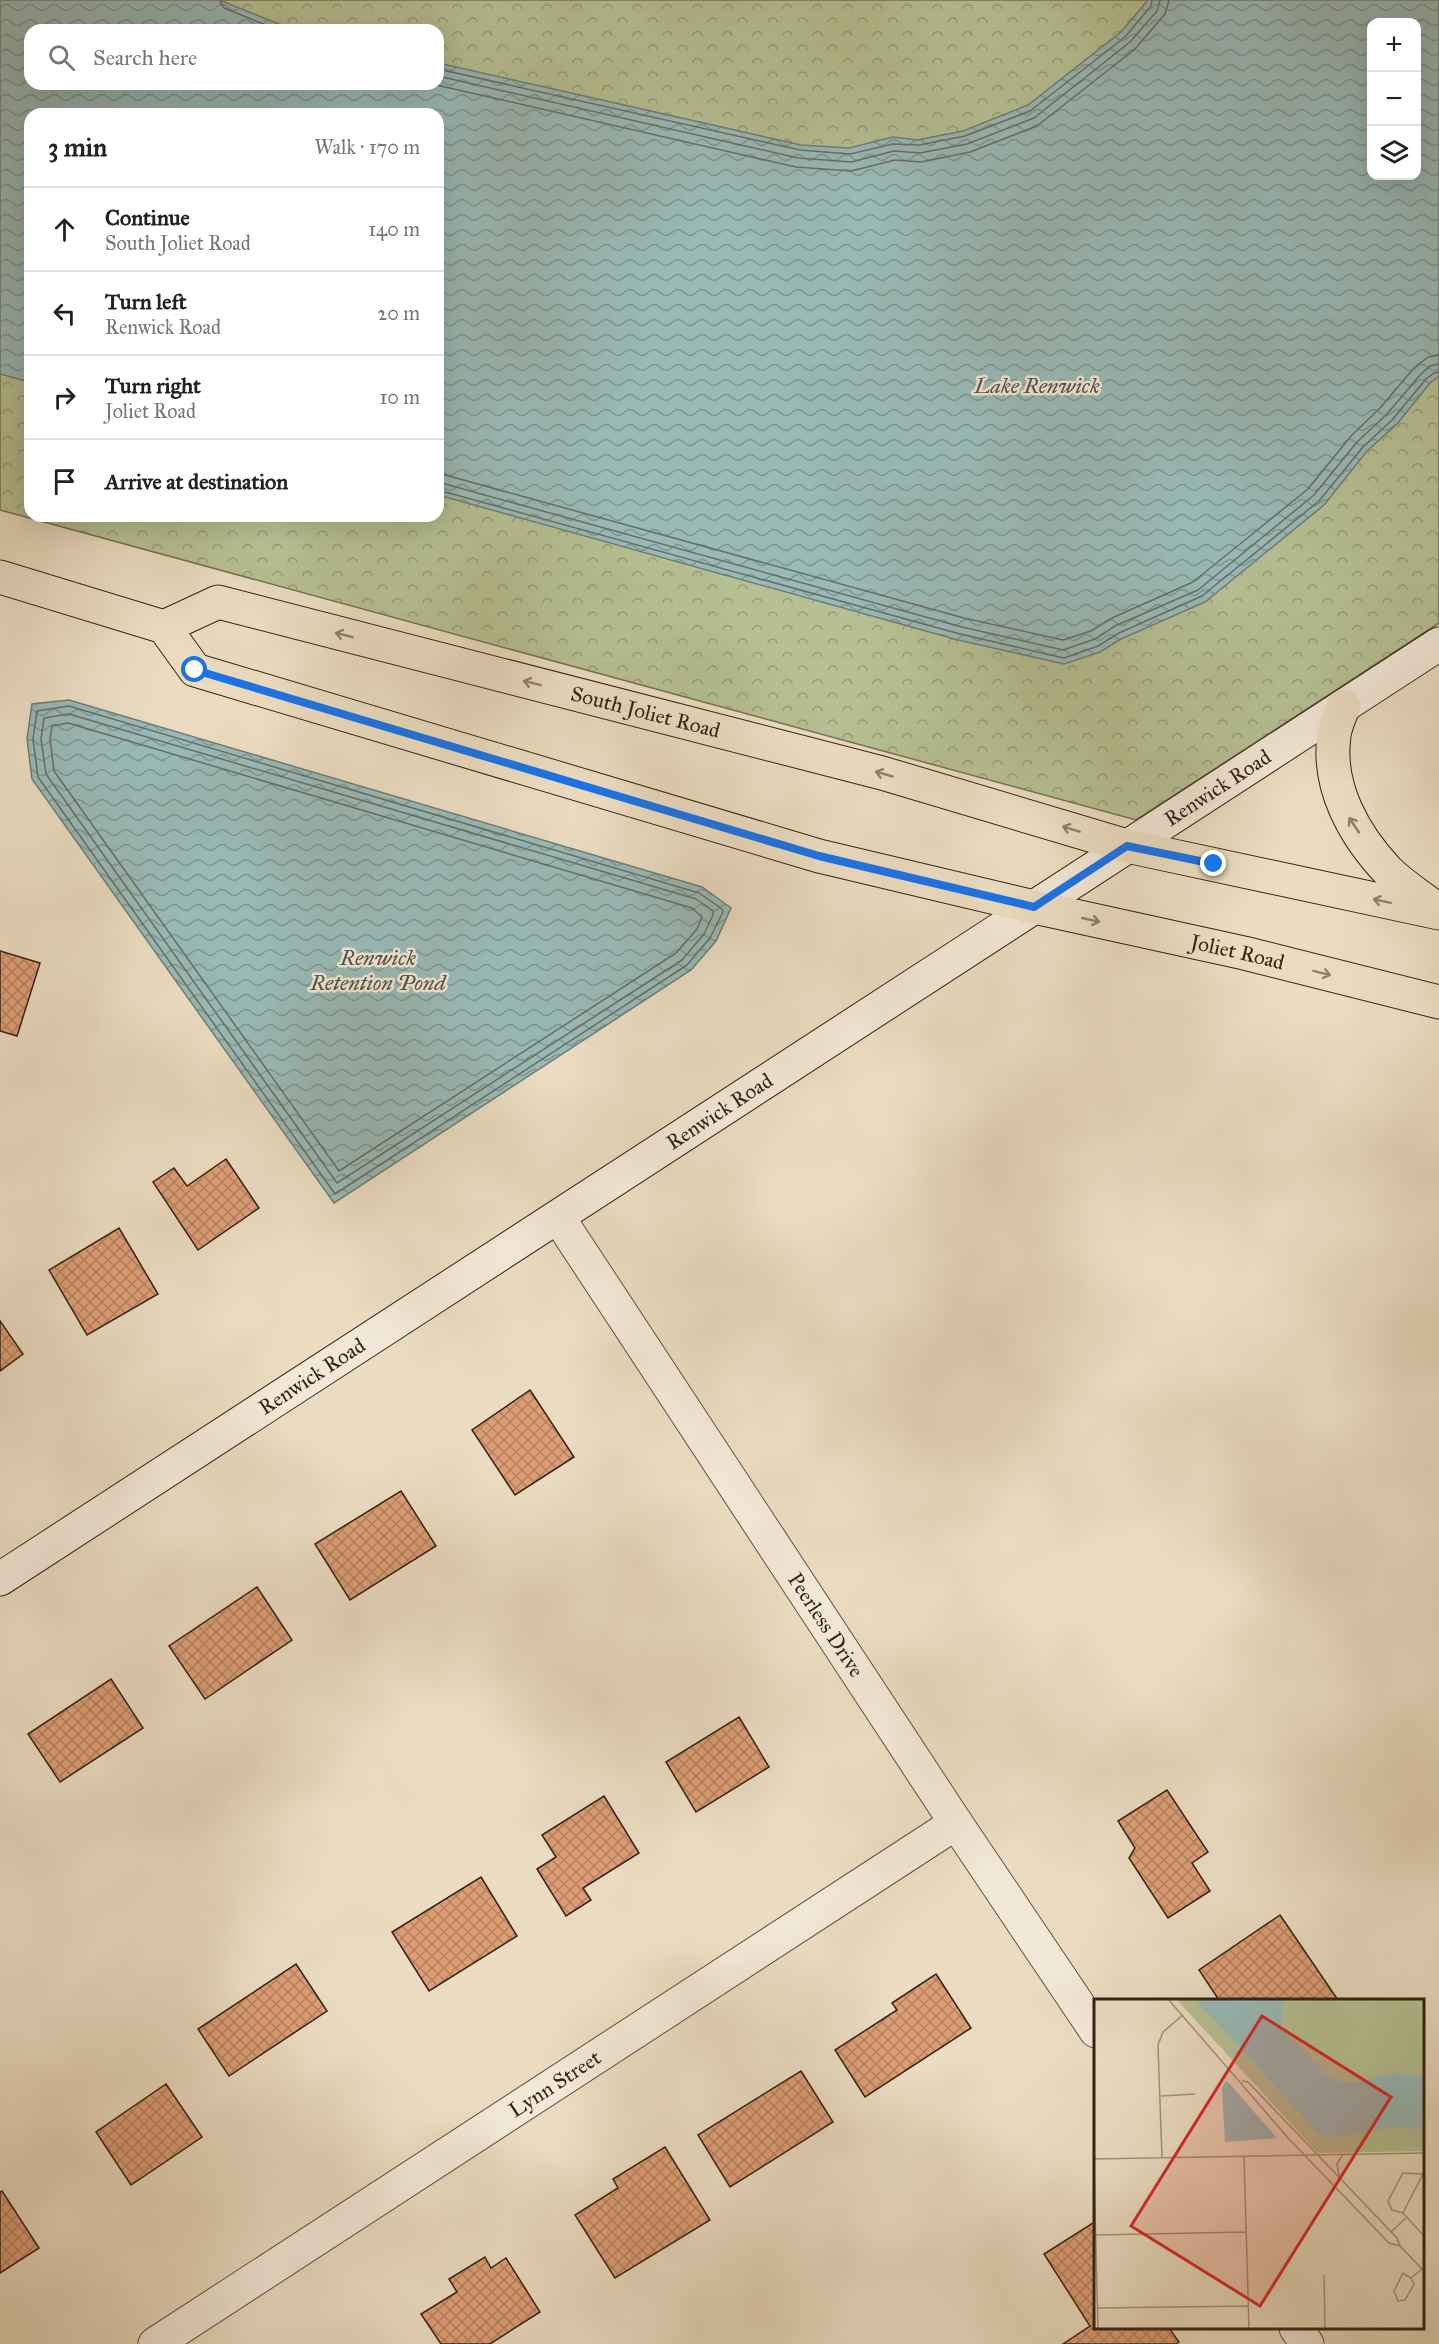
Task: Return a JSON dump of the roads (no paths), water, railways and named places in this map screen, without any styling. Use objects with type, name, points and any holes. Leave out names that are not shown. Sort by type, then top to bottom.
[{"type":"main road","points":[[0,576],[164,627],[195,670],[819,856],[1034,907]]},
{"type":"main road","name":"South Joliet Road","points":[[164,627],[218,602],[882,773],[1127,846]]},
{"type":"main road","points":[[1344,706],[1334,733],[1332,750],[1333,776],[1346,813],[1389,873],[1439,912]]},
{"type":"main road","points":[[1127,846],[1439,912]]},
{"type":"main road","name":"Joliet Road","points":[[1034,907],[1244,953],[1439,1002]]},
{"type":"street","name":"Renwick Road","points":[[0,1579],[1439,644]]},
{"type":"street","name":"Peerless Drive","points":[[558,1217],[1094,2030]]},
{"type":"street","name":"Lynn Street","points":[[155,2344],[956,1823]]},
{"type":"street","points":[[1297,2329],[1307,2344]]},
{"type":"water","name":"Lake Renwick","points":[[0,0],[219,0],[279,24],[24,24],[24,90],[444,90],[444,64],[801,145],[849,148],[893,137],[917,140],[963,131],[1028,105],[1121,32],[1148,0],[1439,0],[1439,376],[1430,383],[1397,424],[1367,451],[1324,505],[1205,602],[1121,639],[1100,652],[1064,664],[958,640],[444,497],[444,108],[24,108],[24,380],[0,374]]},
{"type":"water","name":"Renwick Retention Pond","points":[[69,700],[702,887],[731,908],[716,941],[691,970],[334,1203],[32,779],[27,739],[32,704]]}]
